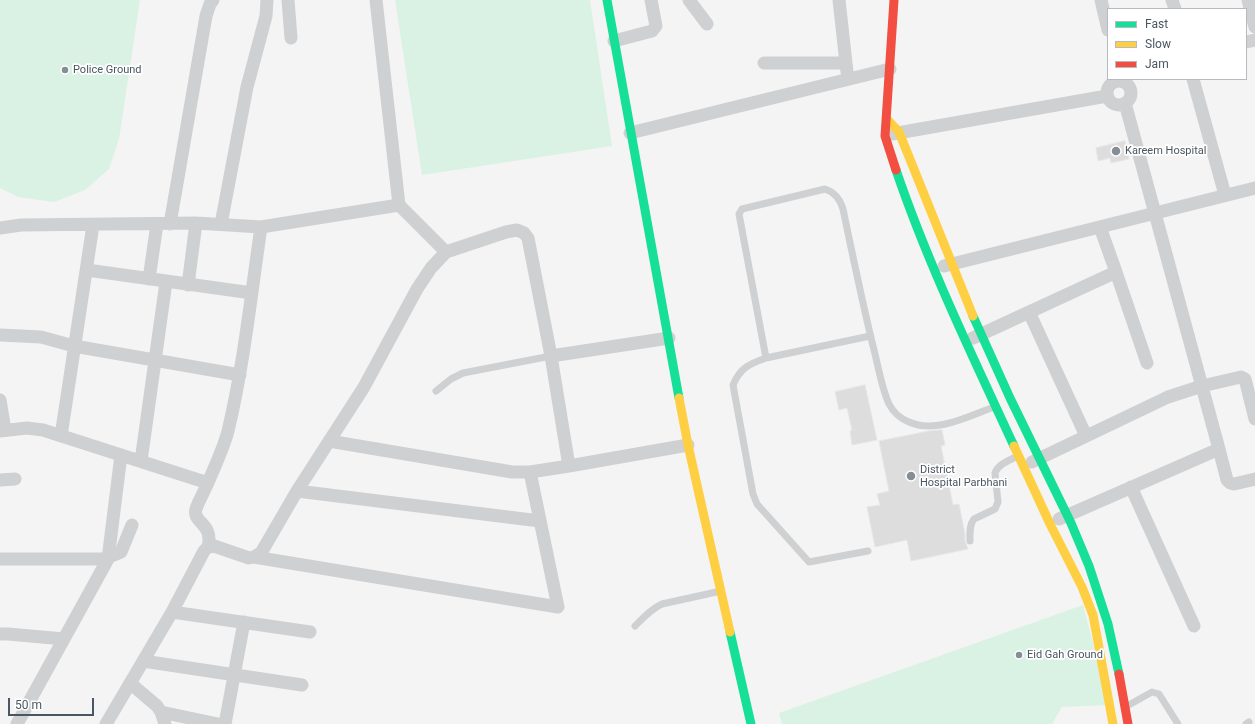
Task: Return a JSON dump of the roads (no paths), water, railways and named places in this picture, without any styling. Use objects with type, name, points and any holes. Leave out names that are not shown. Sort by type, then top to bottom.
[{"type":"street","points":[[149,279],[164,224],[206,16],[213,0]]},
{"type":"street","points":[[221,224],[247,87],[266,16],[267,0]]},
{"type":"street","points":[[288,0],[291,38]]},
{"type":"street","points":[[376,0],[399,205],[446,252]]},
{"type":"street","points":[[607,0],[688,445],[751,724]]},
{"type":"street","points":[[614,41],[655,29],[656,26],[651,0]]},
{"type":"street","points":[[689,0],[707,24]]},
{"type":"street","points":[[839,0],[848,80]]},
{"type":"street","points":[[894,0],[885,136],[910,210],[965,341],[1039,459],[1067,515],[1089,567],[1106,615],[1128,724]]},
{"type":"street","points":[[1101,0],[1107,26]]},
{"type":"street","points":[[1248,0],[1255,26]]},
{"type":"street","points":[[764,62],[846,63]]},
{"type":"street","points":[[630,133],[890,69]]},
{"type":"street","points":[[1120,80],[1130,87],[1130,99],[1126,103],[1120,105],[1114,104],[1107,96],[1107,90],[1114,82],[1120,80]]},
{"type":"street","points":[[1193,80],[1225,196]]},
{"type":"street","points":[[885,136],[899,132],[1107,96]]},
{"type":"street","points":[[1126,103],[1218,449],[1228,480],[1230,483],[1234,484],[1255,479]]},
{"type":"street","points":[[887,119],[899,132],[951,264],[982,334],[1021,461],[1050,524],[1082,587],[1093,615],[1112,720]]},
{"type":"street","points":[[935,269],[1255,188]]},
{"type":"street","points":[[910,210],[927,204]]},
{"type":"street","points":[[0,228],[21,225],[164,224],[221,224],[261,227],[399,205]]},
{"type":"street","points":[[188,285],[196,224]]},
{"type":"street","points":[[61,436],[93,225]]},
{"type":"street","points":[[208,547],[210,539],[209,534],[206,527],[198,519],[196,510],[228,432],[240,375],[261,227]]},
{"type":"street","points":[[1100,227],[1147,363]]},
{"type":"street","points":[[254,557],[261,553],[297,491],[364,388],[417,289],[431,268],[446,252],[506,232],[517,230],[524,233],[528,238],[551,356],[569,466]]},
{"type":"street","points":[[87,270],[252,293]]},
{"type":"street","points":[[965,341],[1116,272]]},
{"type":"street","points":[[141,461],[166,282]]},
{"type":"street","points":[[1029,312],[1086,436]]},
{"type":"street","points":[[0,335],[41,337],[74,346],[240,375]]},
{"type":"street","points":[[551,356],[669,338]]},
{"type":"street","points":[[1021,461],[1039,459],[1168,397],[1202,386],[1243,377],[1245,379],[1255,419]]},
{"type":"street","points":[[0,400],[2,430],[27,428],[43,430],[208,483]]},
{"type":"street","points":[[329,441],[512,472],[530,472],[688,445]]},
{"type":"street","points":[[1050,524],[1067,515],[1218,449]]},
{"type":"street","points":[[17,724],[109,558],[121,455]]},
{"type":"street","points":[[106,724],[172,612],[204,550],[208,547],[214,546],[249,558],[254,557],[558,607],[530,472]]},
{"type":"street","points":[[0,480],[14,479]]},
{"type":"street","points":[[1131,487],[1194,626]]},
{"type":"street","points":[[297,491],[540,520]]},
{"type":"street","points":[[0,559],[109,558],[121,552],[132,525]]},
{"type":"street","points":[[172,612],[310,632]]},
{"type":"street","points":[[225,724],[244,622]]},
{"type":"street","points":[[0,634],[64,639]]},
{"type":"street","points":[[143,662],[302,685]]},
{"type":"street","points":[[130,683],[163,718],[218,724]]},
{"type":"lane","points":[[766,358],[739,214],[740,211],[742,209],[821,189],[829,190],[840,201],[843,209],[870,336],[883,386],[889,403],[897,414],[909,422],[919,425],[949,423],[1002,402]]},
{"type":"lane","points":[[868,551],[809,562],[754,500],[733,384],[739,372],[745,367],[766,358],[870,336]]},
{"type":"lane","points":[[436,391],[451,379],[463,373],[551,356]]},
{"type":"lane","points":[[970,541],[970,525],[974,519],[995,509],[997,506],[998,502],[995,473],[997,469],[1000,466],[1021,461]]},
{"type":"lane","points":[[635,626],[650,611],[662,604],[721,591]]},
{"type":"lane","points":[[1112,720],[1125,707],[1152,692],[1156,692],[1159,694],[1178,724]]},
{"type":"place","name":"Police Ground","points":[[65,70]]},
{"type":"place","name":"Kareem Hospital","points":[[1116,151]]},
{"type":"place","name":"District Hospital Parbhani","points":[[911,476]]},
{"type":"place","name":"Eid Gah Ground","points":[[1019,655]]}]
